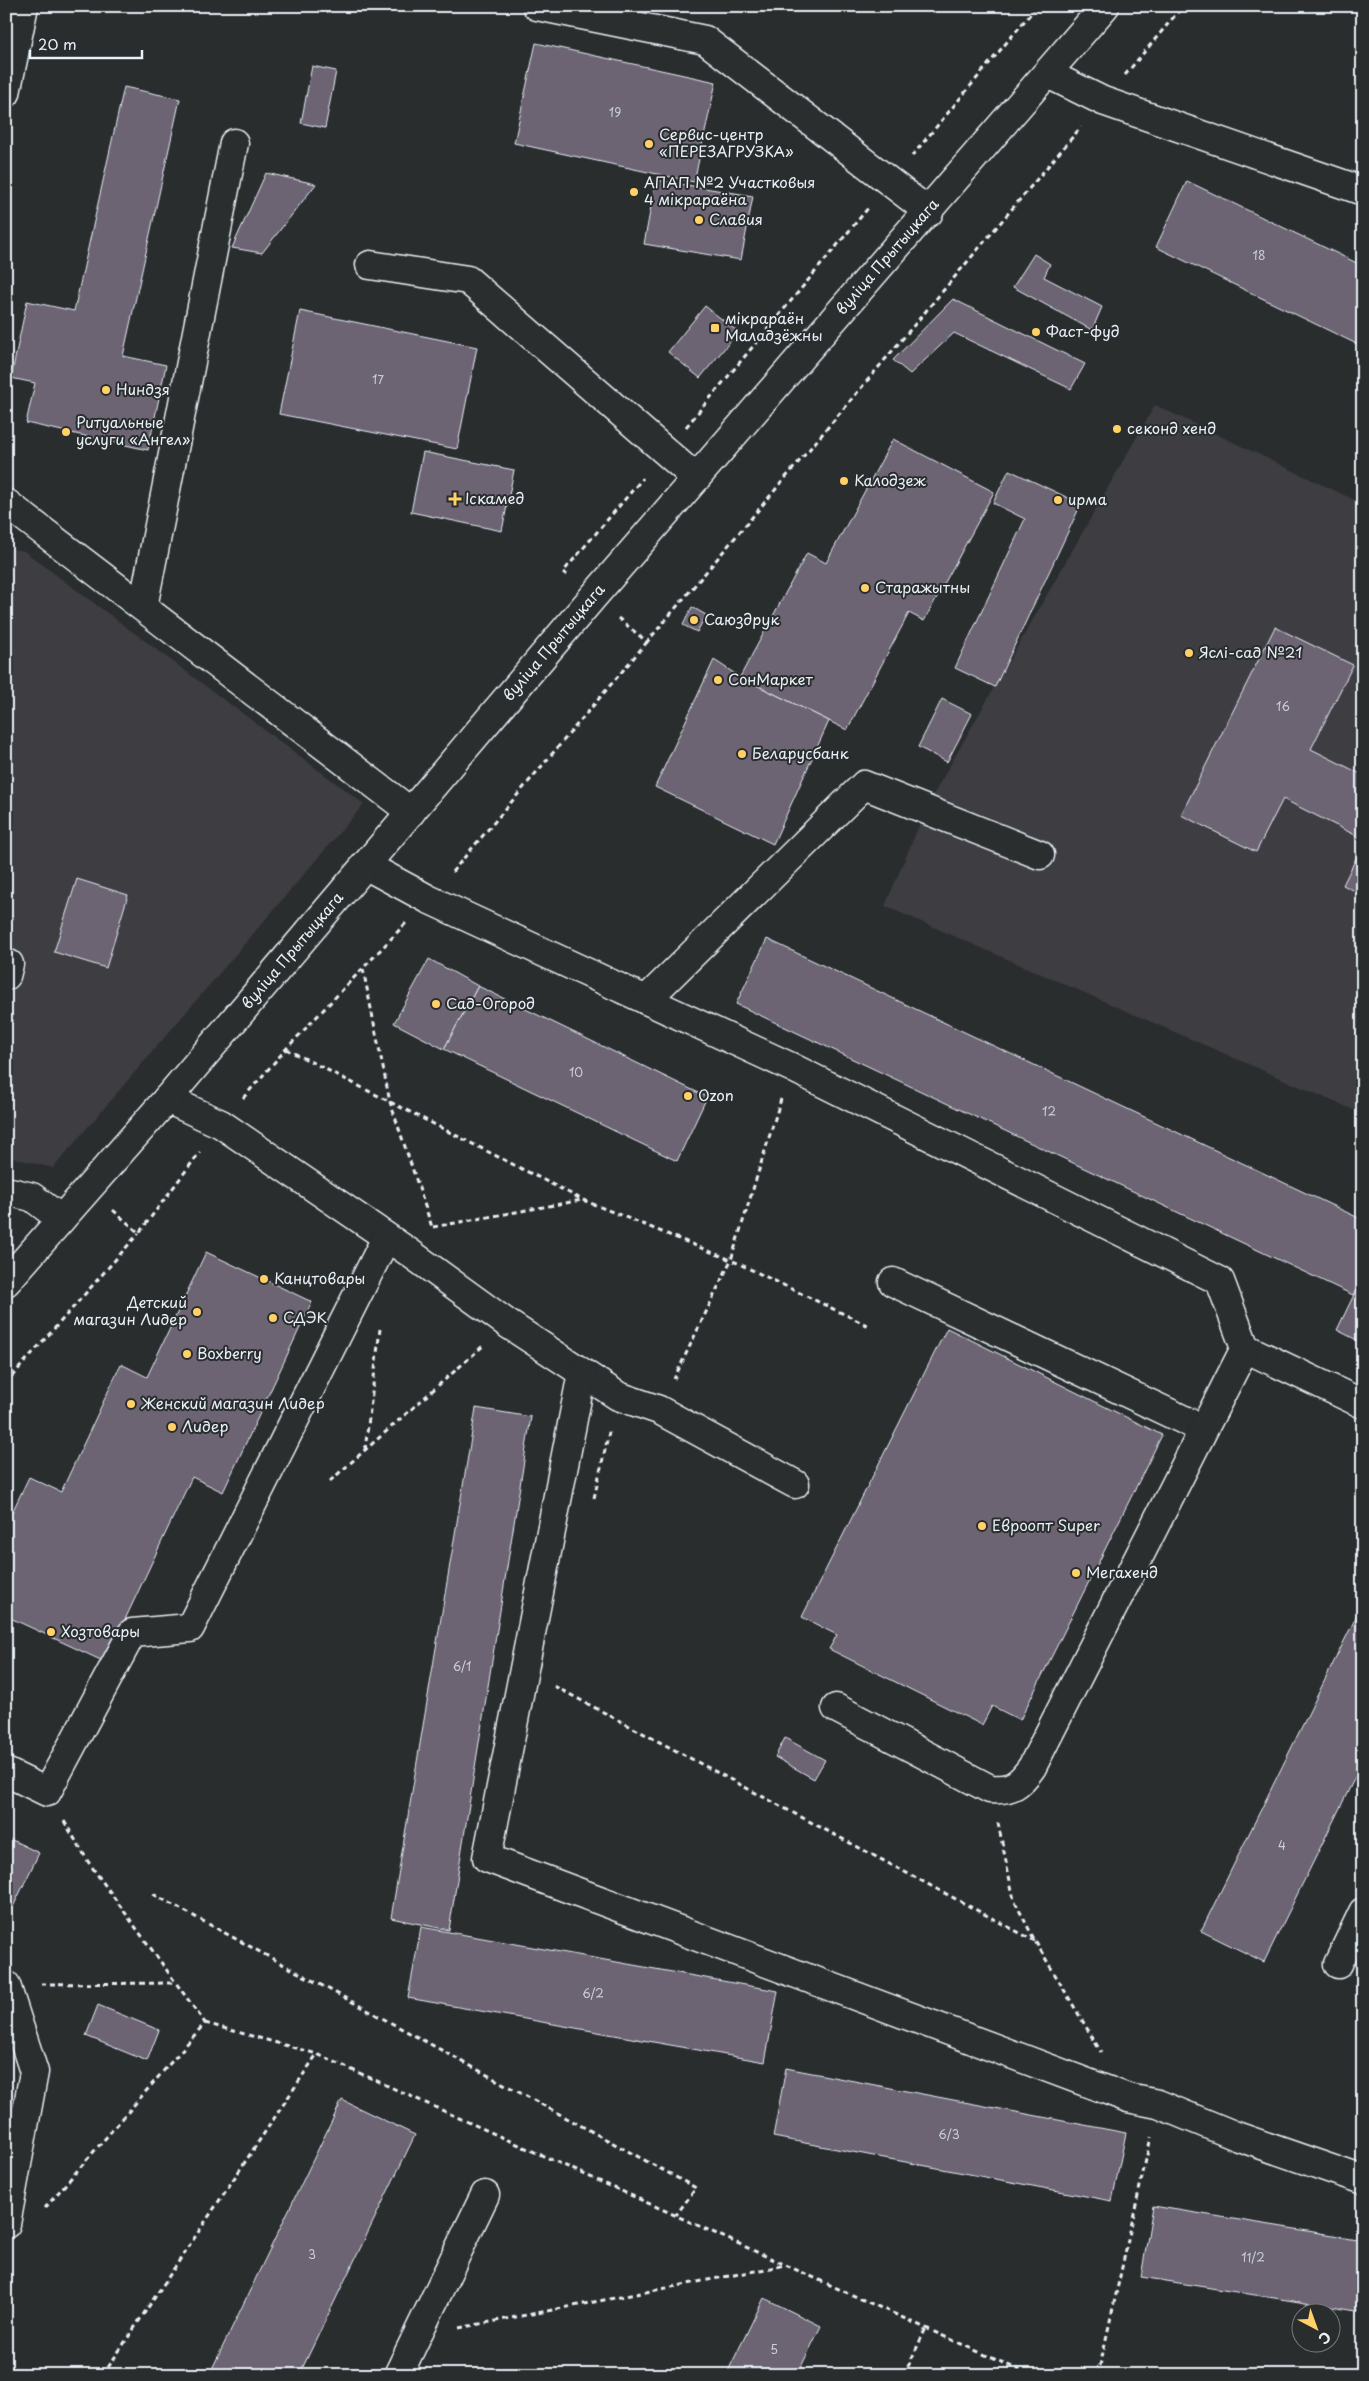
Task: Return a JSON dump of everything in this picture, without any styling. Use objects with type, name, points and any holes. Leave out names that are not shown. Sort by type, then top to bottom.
[{"type":"street","points":[[6,93],[24,6]]},
{"type":"street","points":[[536,6],[705,40],[928,212]]},
{"type":"street","name":"вуліца Прытыцкага","points":[[6,1282],[167,1099],[696,478],[1105,6]]},
{"type":"street","points":[[1048,74],[1103,101],[1363,191]]},
{"type":"street","points":[[143,607],[234,143]]},
{"type":"street","points":[[370,265],[468,280],[696,478]]},
{"type":"street","points":[[6,502],[411,812]]},
{"type":"street","points":[[646,1000],[864,785],[1040,855]]},
{"type":"street","points":[[365,865],[428,899],[791,1067],[1220,1281],[1245,1348],[1363,1404]]},
{"type":"street","points":[[167,1099],[222,1124],[410,1253],[508,1324],[618,1396],[659,1410],[795,1484]]},
{"type":"street","points":[[6,1191],[32,1197],[61,1219]]},
{"type":"street","points":[[6,1772],[47,1792],[132,1633],[190,1628],[386,1238]]},
{"type":"street","points":[[893,1282],[1203,1429]]},
{"type":"street","points":[[836,1708],[990,1788],[1001,1790],[1020,1783],[1032,1768],[1245,1348]]},
{"type":"street","points":[[582,1373],[487,1858],[1128,2098],[1158,2104],[1236,2136],[1363,2180]]},
{"type":"street","points":[[1338,1964],[1363,1912]]},
{"type":"street","points":[[6,1985],[34,2072],[6,2224]]},
{"type":"street","points":[[398,2375],[485,2195]]},
{"type":"path","points":[[6,1383],[139,1233],[222,1124],[286,1048],[428,899],[647,642]]},
{"type":"path","points":[[363,969],[390,1102],[432,1228]]},
{"type":"path","points":[[286,1048],[583,1200],[730,1260],[871,1327]]},
{"type":"path","points":[[659,1410],[730,1260],[791,1067]]},
{"type":"path","points":[[89,1188],[139,1233]]},
{"type":"path","points":[[330,1481],[508,1324]]},
{"type":"path","points":[[550,1683],[1035,1941]]},
{"type":"path","points":[[990,1788],[1014,1900],[1035,1941],[1128,2098]]},
{"type":"path","points":[[47,1792],[89,1863],[205,2024],[317,2054],[1030,2375]]},
{"type":"path","points":[[153,1894],[696,2188],[676,2215]]},
{"type":"path","points":[[36,1984],[176,1983]]},
{"type":"path","points":[[38,2215],[205,2024]]},
{"type":"path","points":[[103,2375],[317,2054]]},
{"type":"path","points":[[1098,2375],[1158,2104]]},
{"type":"path","points":[[418,2336],[787,2265]]},
{"type":"path","points":[[904,2375],[926,2328]]},
{"type":"shaded area","name":"Яслі-сад №21","points":[[1155,405],[1363,504],[1363,1114],[885,906],[929,802]]},
{"type":"shaded area","points":[[6,548],[24,551],[364,804],[53,1168],[6,1156]]},
{"type":"building","points":[[536,43],[716,82],[694,182],[514,143]]},
{"type":"building","points":[[312,66],[336,71],[325,128],[301,123]]},
{"type":"building","points":[[124,87],[180,99],[123,356],[166,365],[148,450],[26,423],[35,383],[11,378],[27,301],[74,311]]},
{"type":"building","points":[[266,173],[316,184],[262,253],[232,248]]},
{"type":"building","name":"Славия","points":[[656,180],[753,196],[741,260],[644,244]]},
{"type":"building","points":[[1187,181],[1363,266],[1363,347],[1156,247]]},
{"type":"building","points":[[1034,254],[1050,264],[1044,277],[1102,307],[1092,330],[1013,287]]},
{"type":"building","points":[[953,299],[1085,364],[1071,389],[954,333],[910,374],[893,360]]},
{"type":"building","points":[[705,306],[738,332],[700,378],[668,352]]},
{"type":"building","points":[[300,311],[477,347],[457,449],[279,414]]},
{"type":"building","name":"Старажытны","points":[[893,439],[994,492],[924,621],[909,613],[847,730],[740,677],[807,553],[826,563]]},
{"type":"building","points":[[423,452],[514,470],[502,531],[411,512]]},
{"type":"building","points":[[1009,470],[1081,504],[995,687],[955,668],[1025,519],[993,503]]},
{"type":"building","name":"Саюздрук","points":[[692,607],[706,615],[697,632],[683,625]]},
{"type":"building","name":"Яслі-сад №21","points":[[1275,627],[1353,665],[1311,749],[1363,775],[1363,839],[1283,799],[1256,852],[1181,815]]},
{"type":"building","name":"Беларусбанк","points":[[714,660],[740,677],[829,721],[773,844],[655,787]]},
{"type":"building","points":[[942,699],[972,714],[947,762],[918,747]]},
{"type":"building","points":[[1363,844],[1363,895],[1343,885]]},
{"type":"building","points":[[77,879],[128,895],[106,968],[54,952]]},
{"type":"building","points":[[767,939],[1363,1220],[1363,1276],[1353,1295],[736,1004]]},
{"type":"building","name":"Сад-Огород","points":[[429,959],[478,986],[444,1049],[394,1023]]},
{"type":"building","points":[[478,986],[707,1097],[677,1161],[444,1049]]},
{"type":"building","name":"Лидер","points":[[206,1252],[312,1302],[223,1492],[192,1477],[105,1662],[6,1616],[6,1525],[29,1477],[61,1492],[121,1364],[147,1377]]},
{"type":"building","points":[[1363,1276],[1363,1343],[1337,1330]]},
{"type":"building","name":"Евроопт Super","points":[[947,1328],[1162,1435],[1020,1720],[992,1706],[982,1725],[829,1649],[837,1635],[802,1617]]},
{"type":"building","points":[[476,1408],[531,1417],[449,1930],[391,1918]]},
{"type":"building","points":[[1358,1613],[1363,1615],[1363,1761],[1264,1962],[1201,1931]]},
{"type":"building","points":[[785,1738],[825,1760],[814,1779],[775,1757]]},
{"type":"building","points":[[6,1837],[39,1853],[13,1907],[6,1904]]},
{"type":"building","points":[[421,1927],[778,1991],[765,2062],[408,1998]]},
{"type":"building","points":[[98,2005],[159,2030],[147,2061],[86,2036]]},
{"type":"building","points":[[786,2068],[1126,2133],[1112,2201],[773,2137]]},
{"type":"building","points":[[342,2100],[415,2135],[299,2375],[209,2375]]},
{"type":"building","points":[[1153,2206],[1363,2240],[1363,2312],[1342,2309],[1342,2304],[1312,2304],[1141,2277]]},
{"type":"building","points":[[764,2298],[821,2326],[797,2375],[726,2375]]},
{"type":"place","name":"Сервис-центр «ПЕРЕЗАГРУЗКА»","points":[[649,144]]},
{"type":"place","name":"АПАП №2 Участковыя 4 мікрараёна","points":[[634,192]]},
{"type":"place","name":"Славия","points":[[699,220]]},
{"type":"place","name":"мікрараён Маладзёжны","points":[[715,328]]},
{"type":"place","name":"Фаст-фуд","points":[[1036,332]]},
{"type":"place","name":"Ниндзя","points":[[106,390]]},
{"type":"place","name":"секонд хенд","points":[[1117,429]]},
{"type":"place","name":"Ритуальные услуги «Ангел»","points":[[66,432]]},
{"type":"place","name":"Калодзеж","points":[[844,481]]},
{"type":"place","name":"Іскамед","points":[[455,499]]},
{"type":"place","name":"ирма","points":[[1058,500]]},
{"type":"place","name":"Старажытны","points":[[865,588]]},
{"type":"place","name":"Саюздрук","points":[[694,620]]},
{"type":"place","name":"Яслі-сад №21","points":[[1189,653]]},
{"type":"place","name":"СонМаркет","points":[[718,680]]},
{"type":"place","name":"Беларусбанк","points":[[742,754]]},
{"type":"place","name":"Сад-Огород","points":[[436,1004]]},
{"type":"place","name":"Ozon","points":[[688,1096]]},
{"type":"place","name":"Канцтовары","points":[[264,1279]]},
{"type":"place","name":"Детский магазин Лидер","points":[[197,1312]]},
{"type":"place","name":"СДЭК","points":[[273,1318]]},
{"type":"place","name":"Boxberry","points":[[187,1354]]},
{"type":"place","name":"Женский магазин Лидер","points":[[131,1404]]},
{"type":"place","name":"Лидер","points":[[172,1427]]},
{"type":"place","name":"Евроопт Super","points":[[982,1526]]},
{"type":"place","name":"Мегахенд","points":[[1076,1573]]},
{"type":"place","name":"Хозтовары","points":[[51,1632]]}]
